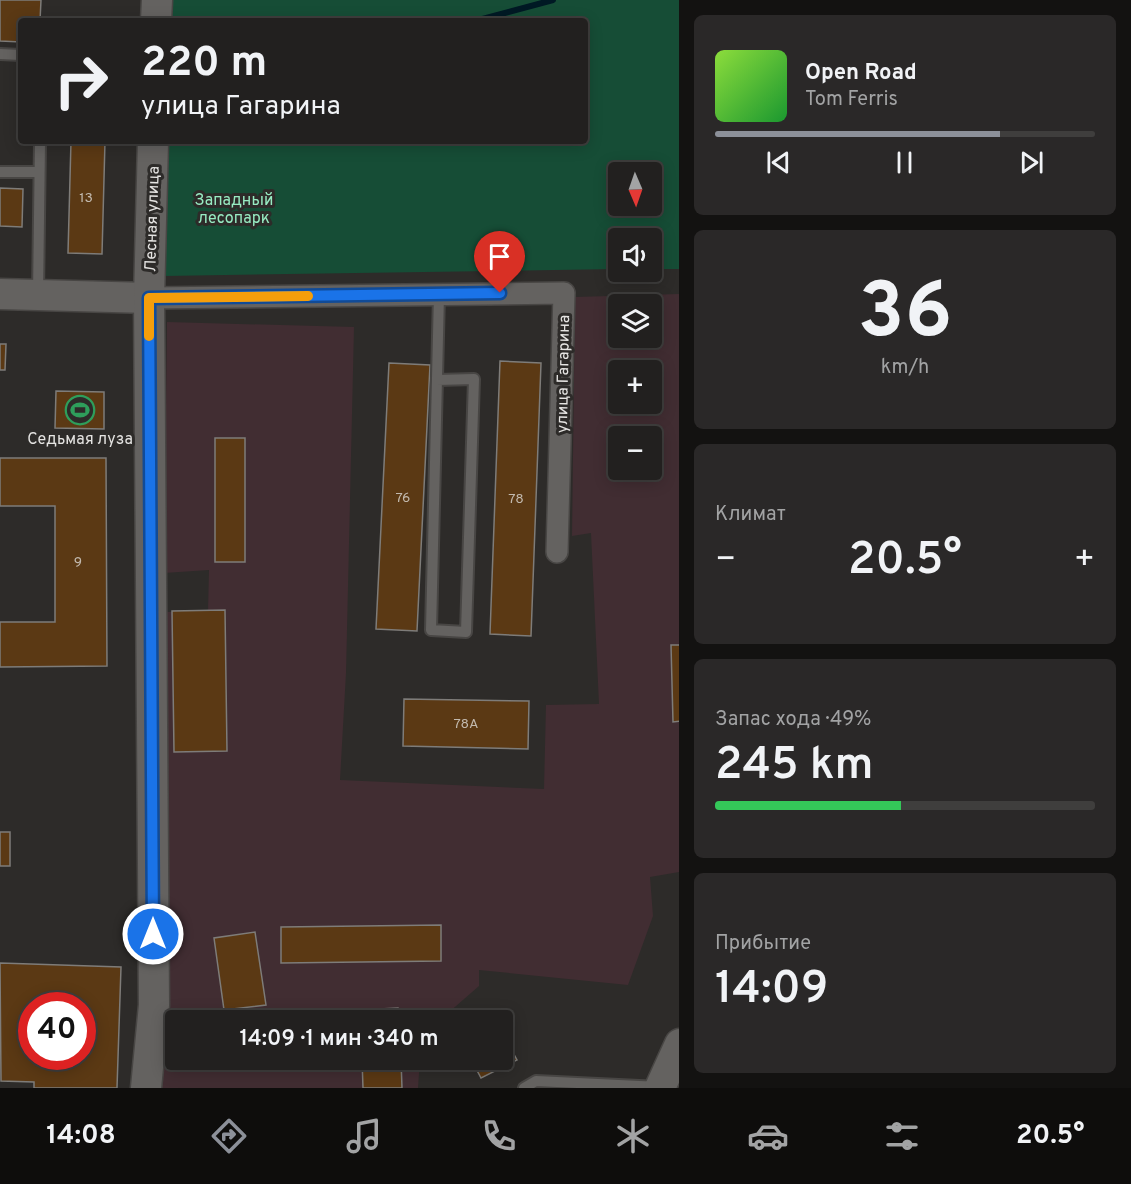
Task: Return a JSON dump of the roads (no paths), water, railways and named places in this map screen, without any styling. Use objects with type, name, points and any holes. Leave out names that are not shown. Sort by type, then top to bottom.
[{"type":"street","points":[[156,18],[157,0]]},
{"type":"street","name":"Лесная улица","points":[[146,1088],[154,1005],[149,298],[153,144]]},
{"type":"street","name":"улица Гагарина","points":[[0,294],[149,298],[564,292],[557,552]]},
{"type":"street","points":[[660,1088],[679,1046]]},
{"type":"lane","points":[[0,54],[18,55]]},
{"type":"lane","points":[[38,295],[40,144]]},
{"type":"lane","points":[[0,172],[39,172]]},
{"type":"lane","points":[[437,380],[474,379],[466,632],[431,630],[439,294]]},
{"type":"lane","points":[[524,1088],[536,1081],[660,1088]]},
{"type":"waterway","points":[[486,18],[553,0]]},
{"type":"place","name":"Седьмая луза","points":[[80,410]]},
{"type":"park label","name":"Западный лесопарк","points":[[234,208]]}]
